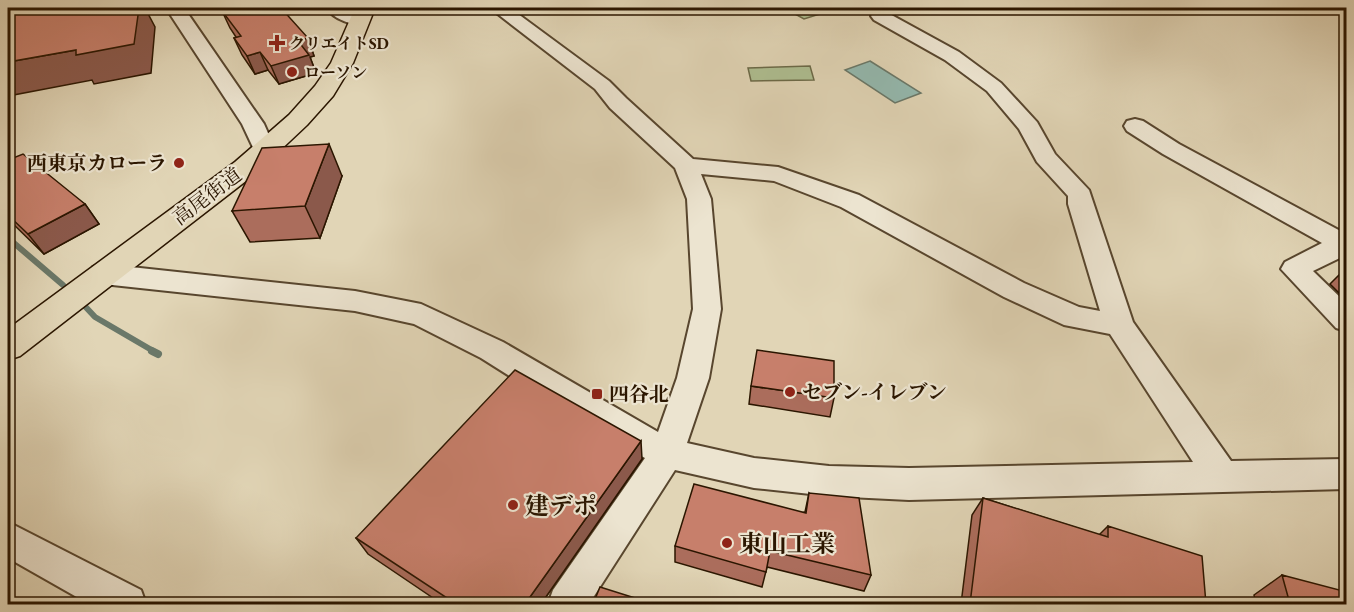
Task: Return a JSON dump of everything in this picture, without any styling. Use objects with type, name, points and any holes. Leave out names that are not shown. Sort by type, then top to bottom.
[{"type":"main road","name":"高尾街道","points":[[8,347],[265,151],[298,120],[324,91],[342,63],[362,14]]},
{"type":"street","points":[[175,8],[253,124],[265,151]]},
{"type":"street","points":[[335,8],[339,12],[362,14]]},
{"type":"street","points":[[499,8],[602,85],[618,103],[686,165],[699,199],[707,309],[693,378],[667,453],[567,604]]},
{"type":"street","points":[[880,16],[952,56],[1008,100],[1029,127],[1045,157],[1080,195],[1080,204],[1119,324],[1221,476]]},
{"type":"street","points":[[1135,126],[1171,149],[1347,246]]},
{"type":"street","points":[[686,165],[778,174],[850,201],[1014,290],[1074,317],[1119,324]]},
{"type":"street","points":[[1347,246],[1333,249],[1295,269],[1347,320]]},
{"type":"street","points":[[103,274],[355,301],[421,315],[483,345],[626,432],[667,453],[754,472],[829,481],[898,484],[1347,474]]},
{"type":"street","points":[[8,539],[127,604]]},
{"type":"green space","points":[[784,8],[839,8],[804,19]]},
{"type":"green space","points":[[810,66],[814,80],[751,81],[748,68]]},
{"type":"water","points":[[870,61],[921,93],[895,103],[845,70]]},
{"type":"building","points":[[8,8],[139,8],[134,44],[76,55],[76,50],[8,62]]},
{"type":"building","name":"クリエイトSD","points":[[234,8],[281,8],[308,38],[298,41],[309,55],[271,66],[260,52],[247,56],[234,38],[241,36],[222,11]]},
{"type":"building","points":[[329,144],[305,206],[232,211],[262,148]]},
{"type":"building","points":[[23,154],[85,204],[28,234],[8,215],[8,160]]},
{"type":"building","points":[[757,350],[834,361],[834,398],[751,386]]},
{"type":"building","name":"建デポ","points":[[515,370],[641,441],[525,604],[456,604],[356,538]]},
{"type":"building","points":[[694,484],[806,513],[809,493],[859,498],[871,575],[770,551],[766,572],[675,546]]},
{"type":"building","points":[[983,498],[1108,537],[1108,526],[1202,556],[1206,604],[970,604]]},
{"type":"building","points":[[1282,575],[1347,592],[1347,604],[1290,604]]},
{"type":"building","points":[[600,587],[654,604],[593,604]]},
{"type":"waterway","points":[[8,238],[63,285]]},
{"type":"waterway","points":[[81,302],[95,317],[155,352]]},
{"type":"waterway","points":[[152,351],[158,354]]},
{"type":"place","name":"クリエイトSD","points":[[277,43]]},
{"type":"place","name":"ローソン","points":[[292,72]]},
{"type":"place","name":"西東京カローラ","points":[[179,163]]},
{"type":"place","name":"セブン-イレブン","points":[[790,392]]},
{"type":"place","name":"四谷北","points":[[597,394]]},
{"type":"place","name":"建デポ","points":[[513,505]]},
{"type":"place","name":"東山工業","points":[[727,543]]}]
